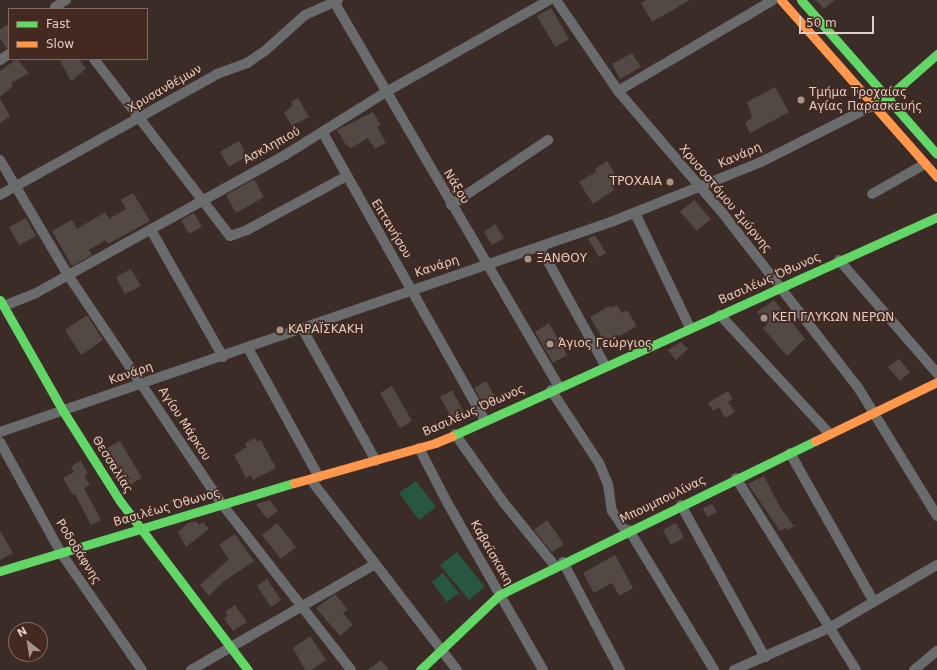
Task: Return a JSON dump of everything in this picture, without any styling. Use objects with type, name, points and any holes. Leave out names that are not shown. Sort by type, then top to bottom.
[{"type":"street","points":[[53,5],[66,0]]},
{"type":"street","name":"Ασκληπιού","points":[[1,302],[26,297],[151,230],[204,198],[322,133],[386,92],[548,0]]},
{"type":"street","name":"Χρυσοστόμου Σμύρνης","points":[[556,0],[618,90],[701,187],[781,288],[874,411],[937,516]]},
{"type":"street","points":[[618,90],[773,0]]},
{"type":"street","points":[[781,0],[937,177]]},
{"type":"street","points":[[801,0],[937,154]]},
{"type":"street","name":"Νάξου","points":[[335,1],[386,92],[488,264],[555,388],[588,444],[606,477],[612,512],[627,531]]},
{"type":"street","name":"Χρυσανθέμων","points":[[0,195],[140,119],[217,74],[247,63],[266,50],[299,19],[335,1]]},
{"type":"street","points":[[874,105],[887,98],[937,54]]},
{"type":"street","points":[[95,60],[204,198],[230,236],[247,230],[345,177]]},
{"type":"street","name":"Κανάρη","points":[[0,432],[223,357],[411,289],[540,247],[635,213],[761,162],[874,105]]},
{"type":"street","name":"Επτανήσου","points":[[322,133],[345,177],[411,289],[485,421]]},
{"type":"street","points":[[452,205],[548,140]]},
{"type":"street","name":"Αγίου Μάρκου","points":[[0,160],[68,275],[222,504],[351,670]]},
{"type":"street","points":[[872,194],[925,164]]},
{"type":"street","points":[[635,213],[690,328]]},
{"type":"street","name":"Βασιλέως Όθωνος","points":[[0,570],[61,553],[138,528],[419,448],[485,421],[605,365],[781,288],[839,260],[937,217]]},
{"type":"street","points":[[151,230],[223,357]]},
{"type":"street","points":[[540,247],[605,365]]},
{"type":"street","points":[[839,260],[937,373]]},
{"type":"street","name":"Θεσσαλίας","points":[[1,302],[63,411],[138,528],[248,670]]},
{"type":"street","points":[[720,315],[830,434]]},
{"type":"street","points":[[302,328],[376,461]]},
{"type":"street","points":[[248,348],[315,478],[375,564],[440,650],[457,670]]},
{"type":"street","name":"Μπουμπουλίνας","points":[[420,670],[499,595],[559,564],[830,434],[874,411],[937,382]]},
{"type":"street","points":[[455,434],[504,503],[559,564],[620,670]]},
{"type":"street","name":"Ροδοδάφνης","points":[[0,442],[61,553],[142,670]]},
{"type":"street","name":"Καβαϊσκακη","points":[[419,448],[499,595],[543,670]]},
{"type":"street","points":[[790,453],[874,602]]},
{"type":"street","points":[[736,478],[856,670]]},
{"type":"street","points":[[681,505],[765,657]]},
{"type":"street","points":[[627,531],[714,670]]},
{"type":"street","points":[[190,670],[375,564]]},
{"type":"street","points":[[734,670],[830,628],[937,565]]},
{"type":"street","points":[[914,670],[937,651]]},
{"type":"green space","points":[[416,481],[436,507],[419,520],[399,493]]},
{"type":"green space","points":[[457,552],[485,587],[469,600],[440,565]]},
{"type":"green space","points":[[443,573],[459,593],[447,602],[432,582]]},
{"type":"building","points":[[646,0],[690,0],[652,22],[641,3]]},
{"type":"building","points":[[816,0],[835,0],[824,9]]},
{"type":"building","points":[[551,8],[569,39],[555,47],[537,16]]},
{"type":"building","points":[[8,25],[8,48],[6,48],[0,38],[0,29]]},
{"type":"building","points":[[632,53],[641,67],[620,79],[612,64]]},
{"type":"building","points":[[18,60],[29,73],[11,83],[13,86],[0,97],[0,71]]},
{"type":"building","points":[[60,60],[80,60],[86,69],[71,81]]},
{"type":"building","points":[[775,87],[789,112],[750,133],[745,123],[752,118],[747,102]]},
{"type":"building","points":[[298,98],[309,117],[292,126],[284,113],[293,105],[291,102]]},
{"type":"building","points":[[0,99],[10,116],[0,123]]},
{"type":"building","points":[[373,112],[381,125],[377,127],[386,143],[375,149],[368,138],[351,148],[346,145],[337,130]]},
{"type":"building","points":[[239,141],[247,156],[229,167],[220,152]]},
{"type":"building","points":[[607,161],[615,174],[610,177],[614,190],[593,204],[579,182],[596,172],[595,169]]},
{"type":"building","points":[[254,179],[264,197],[236,213],[226,195]]},
{"type":"building","points":[[133,193],[150,221],[108,244],[106,240],[89,250],[92,255],[72,266],[52,231],[72,220],[77,229],[105,212],[109,219],[126,209],[121,200]]},
{"type":"building","points":[[694,200],[711,219],[697,231],[680,212]]},
{"type":"building","points":[[194,213],[202,227],[189,234],[181,220]]},
{"type":"building","points":[[26,218],[36,236],[19,245],[9,227]]},
{"type":"building","points":[[495,224],[504,238],[492,245],[484,232]]},
{"type":"building","points":[[595,235],[606,253],[599,257],[588,239]]},
{"type":"building","points":[[131,269],[141,286],[125,294],[116,277]]},
{"type":"building","points":[[774,300],[805,339],[787,356],[763,328],[768,324],[757,312]]},
{"type":"building","points":[[617,305],[622,313],[627,310],[637,326],[606,344],[590,317],[609,306],[610,308]]},
{"type":"building","points":[[87,315],[103,340],[81,355],[65,330]]},
{"type":"building","name":"Άγιος Γεώργιος","points":[[549,323],[567,355],[553,363],[535,332]]},
{"type":"building","points":[[681,342],[688,349],[676,360],[668,350]]},
{"type":"building","points":[[899,359],[910,372],[900,381],[888,367]]},
{"type":"building","points":[[486,381],[496,398],[484,405],[474,388]]},
{"type":"building","points":[[392,386],[412,421],[400,428],[380,393]]},
{"type":"building","points":[[452,390],[464,412],[452,419],[440,397]]},
{"type":"building","points":[[728,391],[733,399],[728,402],[735,412],[725,418],[719,407],[713,411],[708,403]]},
{"type":"building","points":[[255,438],[257,442],[261,440],[276,468],[253,480],[251,475],[246,478],[234,455],[247,447],[245,443]]},
{"type":"building","points":[[120,441],[142,478],[127,486],[105,449]]},
{"type":"building","points":[[81,461],[88,474],[84,476],[90,485],[84,488],[101,520],[91,525],[75,494],[73,495],[63,478],[74,472],[71,466]]},
{"type":"building","points":[[764,476],[781,509],[794,526],[787,530],[785,528],[780,531],[748,484]]},
{"type":"building","points":[[270,500],[278,511],[267,519],[256,504]]},
{"type":"building","points":[[712,504],[717,512],[707,517],[703,508]]},
{"type":"building","points":[[547,520],[564,544],[552,552],[534,530]]},
{"type":"building","points":[[196,521],[199,525],[203,522],[209,529],[186,547],[178,532],[188,523]]},
{"type":"building","points":[[277,523],[296,547],[281,559],[262,535]]},
{"type":"building","points":[[676,523],[684,538],[671,545],[663,530]]},
{"type":"building","points":[[0,531],[13,553],[0,560]]},
{"type":"building","points":[[235,534],[254,561],[223,582],[209,596],[200,585],[229,559],[219,545]]},
{"type":"building","points":[[615,555],[633,588],[619,596],[612,583],[594,593],[583,573]]},
{"type":"building","points":[[267,579],[281,600],[271,607],[257,586]]},
{"type":"building","points":[[335,594],[348,610],[343,613],[353,625],[340,636],[316,608]]},
{"type":"building","points":[[235,605],[247,622],[233,631],[224,618],[228,616],[225,612]]},
{"type":"building","points":[[310,636],[326,660],[312,670],[305,670],[293,648]]},
{"type":"building","points":[[381,660],[389,670],[368,670]]},
{"type":"traffic: fast","points":[[801,0],[937,154]]},
{"type":"traffic: fast","points":[[876,104],[887,98],[937,54]]},
{"type":"traffic: fast","points":[[452,436],[937,217]]},
{"type":"traffic: fast","points":[[0,300],[63,411],[120,501],[248,670]]},
{"type":"traffic: fast","points":[[420,670],[499,595],[815,441]]},
{"type":"traffic: fast","points":[[0,571],[294,483]]},
{"type":"traffic: slow","points":[[781,0],[937,177]]},
{"type":"traffic: slow","points":[[815,441],[937,382]]},
{"type":"traffic: slow","points":[[294,483],[435,443],[452,436]]},
{"type":"place","name":"Τμήμα Τροχαίας Αγίας Παρασκευής","points":[[801,100]]},
{"type":"place","name":"ΤΡΟΧΑΙΑ","points":[[670,182]]},
{"type":"place","name":"ΞΑΝΘΟΥ","points":[[528,259]]},
{"type":"place","name":"ΚΕΠ ΓΛΥΚΩΝ ΝΕΡΩΝ","points":[[764,318]]},
{"type":"place","name":"ΚΑΡΑΪΣΚΑΚΗ","points":[[280,330]]},
{"type":"place","name":"Άγιος Γεώργιος","points":[[550,344]]}]
